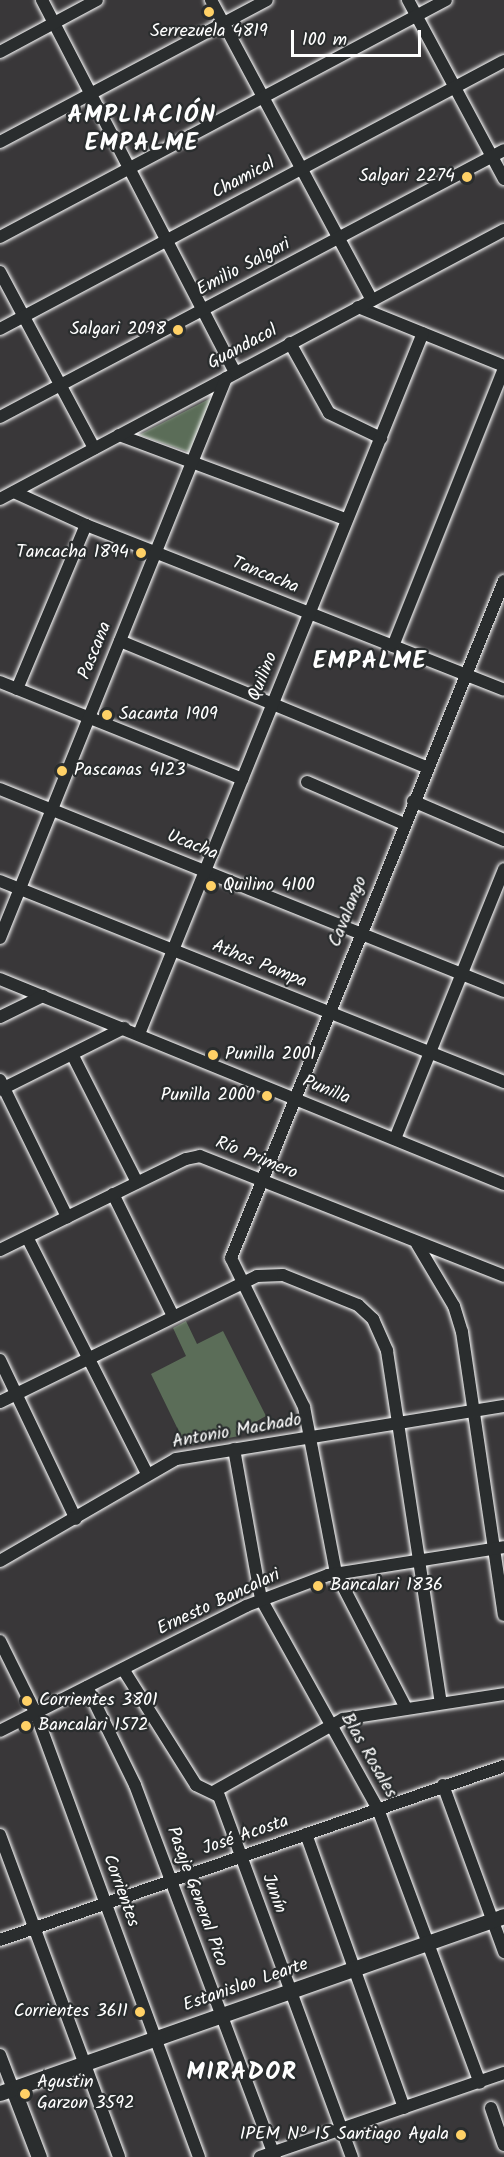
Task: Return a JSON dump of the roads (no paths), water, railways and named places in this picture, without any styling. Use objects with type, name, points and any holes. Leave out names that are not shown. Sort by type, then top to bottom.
[{"type":"main road","name":"Estanislao Learte","points":[[6,2091],[428,1945],[498,1918]]},
{"type":"main road","points":[[6,2091],[39,2157]]},
{"type":"street","points":[[42,0],[202,310],[231,375]]},
{"type":"street","points":[[0,52],[97,0]]},
{"type":"street","points":[[211,0],[372,300]]},
{"type":"street","points":[[0,142],[267,0]]},
{"type":"street","points":[[408,0],[504,179]]},
{"type":"street","points":[[0,237],[446,0]]},
{"type":"street","name":"Chamical","points":[[0,329],[504,61]]},
{"type":"street","name":"Emilio Salgari","points":[[0,417],[504,150]]},
{"type":"street","name":"Guandacol","points":[[0,499],[504,230]]},
{"type":"street","points":[[0,272],[94,448]]},
{"type":"street","points":[[358,308],[504,367],[393,646]]},
{"type":"street","name":"Quilino","points":[[139,1034],[423,333]]},
{"type":"street","points":[[290,343],[329,413],[381,438]]},
{"type":"street","name":"Pascana","points":[[0,938],[192,462],[231,375]]},
{"type":"street","points":[[119,435],[347,520]]},
{"type":"street","name":"Tancacha","points":[[14,492],[86,525],[504,690]]},
{"type":"street","points":[[17,689],[86,525]]},
{"type":"street","name":"Cavalango","points":[[243,1283],[231,1258],[426,767],[504,581]]},
{"type":"street","points":[[120,641],[426,767]]},
{"type":"street","points":[[0,682],[242,779]]},
{"type":"street","points":[[307,782],[404,824]]},
{"type":"street","name":"Ucacha","points":[[0,789],[504,991]]},
{"type":"street","points":[[413,801],[504,840]]},
{"type":"street","points":[[395,1139],[504,869]]},
{"type":"street","name":"Athos Pampa","points":[[0,881],[504,1082]]},
{"type":"street","name":"Punilla","points":[[0,979],[501,1183]]},
{"type":"street","points":[[0,1017],[43,996]]},
{"type":"street","points":[[68,1217],[1,1086],[124,1028]]},
{"type":"street","points":[[72,1054],[137,1182]]},
{"type":"street","name":"Río Primero","points":[[0,1250],[137,1182],[186,1159],[200,1156],[417,1244],[504,1276]]},
{"type":"street","points":[[501,1183],[504,1169]]},
{"type":"street","points":[[113,1194],[173,1316]]},
{"type":"street","points":[[27,1237],[147,1474]]},
{"type":"street","points":[[417,1244],[459,1320],[499,1548],[504,1615]]},
{"type":"street","points":[[0,1402],[173,1316],[266,1274],[283,1275],[358,1305],[373,1319],[382,1336],[399,1422],[441,1703]]},
{"type":"street","points":[[243,1283],[301,1400],[336,1573],[406,1708]]},
{"type":"street","points":[[0,1360],[75,1519]]},
{"type":"street","name":"Antonio Machado","points":[[0,1561],[176,1459],[504,1406]]},
{"type":"street","name":"Blas Rosales","points":[[234,1449],[261,1599],[329,1726],[378,1809],[480,2083]]},
{"type":"street","name":"Ernesto Bancalari","points":[[0,1731],[261,1599],[336,1573],[499,1548]]},
{"type":"street","name":"Corrientes","points":[[0,1641],[36,1713],[199,2157]]},
{"type":"street","points":[[123,1669],[196,1785],[215,1791],[329,1726],[351,1717],[504,1694]]},
{"type":"street","name":"Pasaje General Pico","points":[[87,1687],[135,1785],[274,2155]]},
{"type":"street","name":"José Acosta","points":[[0,1940],[443,1785],[504,1766]]},
{"type":"street","points":[[443,1785],[498,1918],[504,1952]]},
{"type":"street","name":"Junín","points":[[215,1791],[352,2157]]},
{"type":"street","points":[[306,1834],[404,2108]]},
{"type":"street","points":[[0,1835],[119,2157]]},
{"type":"street","points":[[0,2055],[6,2091]]},
{"type":"street","points":[[260,2157],[274,2155],[504,2073]]},
{"type":"street","points":[[491,2108],[504,2145]]},
{"type":"place","name":"Serrezuela 4819","points":[[209,12]]},
{"type":"place","name":"Salgari 2274","points":[[467,177]]},
{"type":"place","name":"Salgari 2098","points":[[178,330]]},
{"type":"place","name":"Tancacha 1894","points":[[141,553]]},
{"type":"place","name":"Sacanta 1909","points":[[107,715]]},
{"type":"place","name":"Pascanas 4123","points":[[62,771]]},
{"type":"place","name":"Quilino 4100","points":[[211,886]]},
{"type":"place","name":"Punilla 2001","points":[[213,1055]]},
{"type":"place","name":"Punilla 2000","points":[[267,1096]]},
{"type":"place","name":"Bancalari 1836","points":[[318,1586]]},
{"type":"place","name":"Corrientes 3801","points":[[27,1701]]},
{"type":"place","name":"Bancalari 1572","points":[[26,1726]]},
{"type":"place","name":"Corrientes 3611","points":[[140,2012]]},
{"type":"place","name":"Agustin Garzon 3592","points":[[25,2094]]},
{"type":"place","name":"IPEM Nº 15 Santiago Ayala","points":[[461,2135]]},
{"type":"district","name":"AMPLIACIÓN EMPALME","points":[[142,130]]},
{"type":"district","name":"EMPALME","points":[[370,662]]},
{"type":"district","name":"MIRADOR","points":[[242,2073]]}]
